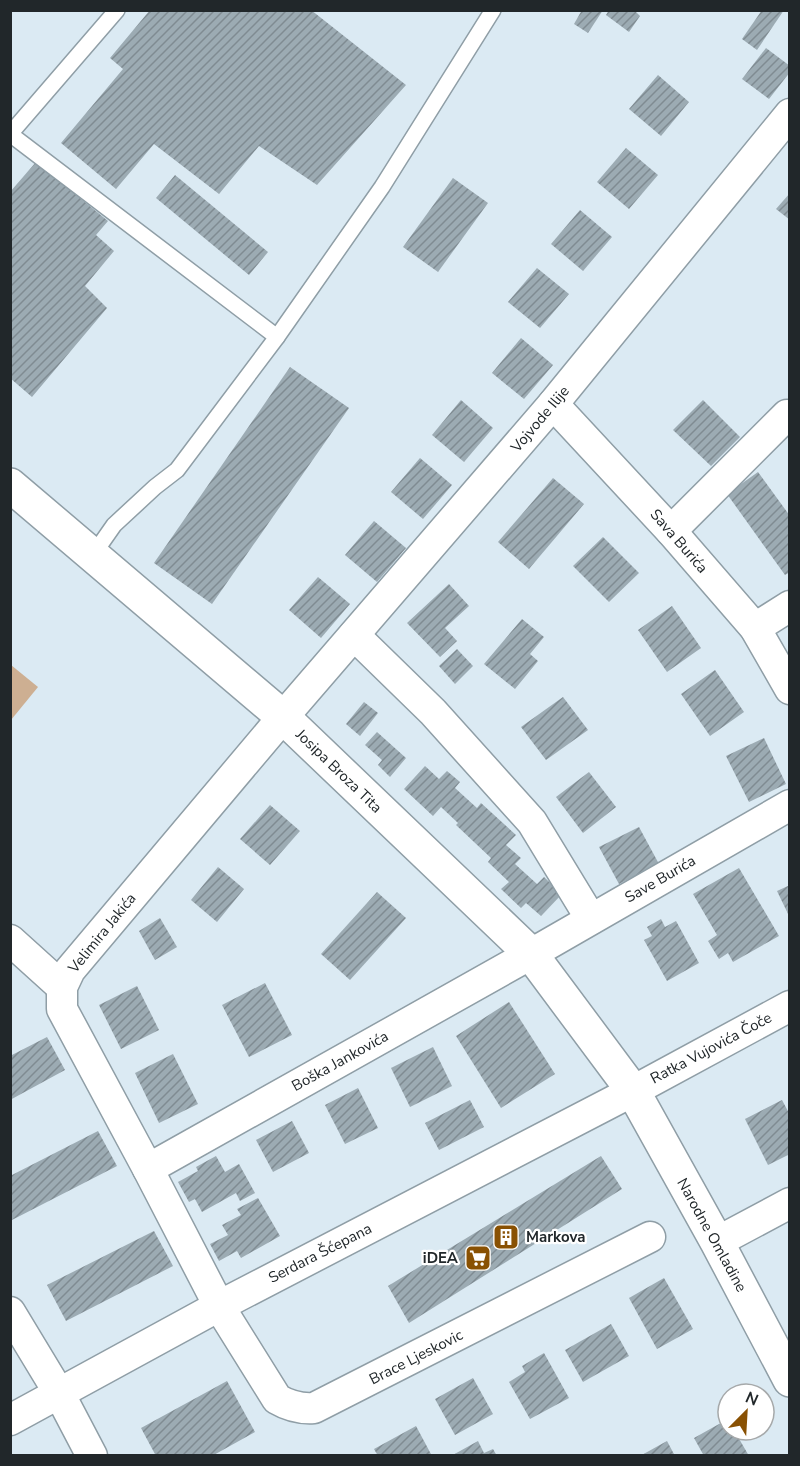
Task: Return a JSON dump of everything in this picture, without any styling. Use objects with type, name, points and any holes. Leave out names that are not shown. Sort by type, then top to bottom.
[{"type":"street","name":"Vojvode Ilije","points":[[283,717],[553,404],[789,114]]},
{"type":"street","name":"Sava Burića","points":[[553,404],[671,531],[755,628],[789,689]]},
{"type":"street","points":[[671,531],[788,415]]},
{"type":"street","name":"Josipa Broza Tita","points":[[10,485],[283,717],[531,954],[633,1091]]},
{"type":"street","points":[[755,628],[789,606]]},
{"type":"street","points":[[354,635],[433,712],[532,822],[591,919]]},
{"type":"street","name":"Velimira Jakića","points":[[219,1306],[62,1009],[62,987],[70,970],[283,717]]},
{"type":"street","name":"Save Burića","points":[[531,954],[789,805]]},
{"type":"street","points":[[10,940],[62,987]]},
{"type":"street","name":"Boška Jankovića","points":[[148,1169],[531,954]]},
{"type":"street","name":"Ratka Vujovića Čoče","points":[[633,1091],[789,1006]]},
{"type":"street","name":"Narodne Omladine","points":[[633,1091],[717,1242],[789,1380]]},
{"type":"street","name":"Serdara Šćepana","points":[[10,1420],[219,1306],[633,1091]]},
{"type":"street","points":[[717,1242],[789,1203]]},
{"type":"street","name":"Brace Ljeskovic","points":[[219,1306],[277,1399],[295,1407],[314,1408],[650,1237]]},
{"type":"street","points":[[10,1312],[59,1393],[92,1455]]},
{"type":"lane","points":[[117,10],[10,134],[277,337]]},
{"type":"lane","points":[[93,555],[114,525],[177,470],[277,337],[382,187],[493,10]]},
{"type":"shaded area","points":[[11,665],[38,687],[11,720]]},
{"type":"building","points":[[150,10],[311,10],[406,85],[317,185],[259,146],[219,194],[154,144],[116,189],[61,143],[123,69],[110,58]]},
{"type":"building","points":[[582,10],[603,10],[588,33],[574,24]]},
{"type":"building","points":[[609,10],[634,10],[640,16],[629,32],[606,15]]},
{"type":"building","points":[[762,10],[784,10],[757,50],[742,39]]},
{"type":"building","points":[[766,48],[790,66],[790,72],[769,99],[742,79]]},
{"type":"building","points":[[658,75],[689,102],[661,136],[629,109]]},
{"type":"building","points":[[626,148],[658,175],[629,209],[597,182]]},
{"type":"building","points":[[36,162],[108,221],[96,235],[114,251],[85,286],[107,308],[32,397],[10,378],[10,192]]},
{"type":"building","points":[[175,175],[268,252],[249,275],[156,198]]},
{"type":"building","points":[[453,178],[488,203],[438,272],[403,247]]},
{"type":"building","points":[[790,193],[790,220],[776,209]]},
{"type":"building","points":[[580,210],[612,237],[583,271],[551,244]]},
{"type":"building","points":[[537,268],[569,294],[540,328],[508,302]]},
{"type":"building","points":[[521,338],[553,365],[524,399],[492,373]]},
{"type":"building","points":[[290,367],[349,408],[212,604],[154,563]]},
{"type":"building","points":[[461,400],[493,428],[464,462],[432,435]]},
{"type":"building","points":[[703,400],[740,437],[711,466],[673,430]]},
{"type":"building","points":[[420,458],[452,485],[423,519],[391,492]]},
{"type":"building","points":[[758,472],[790,516],[790,572],[785,575],[727,494]]},
{"type":"building","points":[[553,478],[584,504],[529,569],[498,542]]},
{"type":"building","points":[[374,521],[406,548],[377,582],[345,555]]},
{"type":"building","points":[[603,537],[639,573],[609,602],[573,566]]},
{"type":"building","points":[[318,577],[350,604],[321,638],[289,610]]},
{"type":"building","points":[[449,584],[469,606],[445,628],[457,641],[440,657],[407,623]]},
{"type":"building","points":[[672,606],[701,648],[667,672],[638,630]]},
{"type":"building","points":[[522,619],[544,637],[530,654],[538,661],[515,689],[484,664]]},
{"type":"building","points":[[457,649],[473,666],[455,684],[439,666]]},
{"type":"building","points":[[715,670],[744,712],[710,736],[681,694]]},
{"type":"building","points":[[563,697],[588,730],[546,760],[521,727]]},
{"type":"building","points":[[364,702],[378,713],[360,736],[346,724]]},
{"type":"building","points":[[377,732],[406,758],[390,777],[378,765],[382,760],[365,745]]},
{"type":"building","points":[[764,738],[786,784],[749,802],[726,756]]},
{"type":"building","points":[[425,766],[439,779],[447,771],[460,782],[455,788],[477,808],[481,803],[516,835],[506,845],[521,858],[515,864],[537,884],[544,877],[562,894],[541,916],[526,903],[521,908],[501,889],[509,882],[488,862],[491,858],[456,825],[458,823],[441,807],[433,816],[404,789]]},
{"type":"building","points":[[589,772],[616,807],[583,833],[556,797]]},
{"type":"building","points":[[270,805],[300,831],[270,865],[240,839]]},
{"type":"building","points":[[639,827],[659,864],[619,884],[599,847]]},
{"type":"building","points":[[218,867],[244,889],[217,922],[191,900]]},
{"type":"building","points":[[739,868],[779,936],[733,962],[728,953],[719,959],[708,941],[717,935],[693,894]]},
{"type":"building","points":[[790,885],[790,918],[777,891]]},
{"type":"building","points":[[377,892],[406,918],[350,980],[321,954]]},
{"type":"building","points":[[160,918],[177,947],[155,960],[139,931]]},
{"type":"building","points":[[661,919],[665,927],[676,921],[699,963],[667,981],[644,940],[652,936],[647,927]]},
{"type":"building","points":[[265,983],[292,1035],[249,1057],[222,1005]]},
{"type":"building","points":[[137,986],[159,1030],[121,1049],[99,1005]]},
{"type":"building","points":[[509,1002],[555,1074],[501,1108],[456,1036]]},
{"type":"building","points":[[47,1037],[65,1070],[10,1100],[10,1056]]},
{"type":"building","points":[[433,1047],[452,1086],[410,1107],[391,1068]]},
{"type":"building","points":[[173,1054],[198,1104],[159,1123],[135,1073]]},
{"type":"building","points":[[358,1088],[378,1128],[345,1144],[325,1105]]},
{"type":"building","points":[[470,1100],[484,1127],[439,1150],[425,1123]]},
{"type":"building","points":[[782,1100],[790,1115],[790,1154],[768,1165],[745,1119]]},
{"type":"building","points":[[292,1121],[309,1153],[273,1172],[256,1140]]},
{"type":"building","points":[[98,1131],[117,1166],[10,1221],[10,1176]]},
{"type":"building","points":[[216,1156],[225,1172],[239,1164],[255,1193],[240,1201],[236,1193],[202,1212],[195,1199],[189,1202],[178,1182],[198,1171],[196,1167]]},
{"type":"building","name":"Markova","points":[[601,1156],[622,1189],[409,1323],[388,1286]]},
{"type":"building","points":[[258,1198],[280,1236],[241,1258],[237,1251],[219,1261],[210,1244],[228,1235],[222,1225],[241,1215],[237,1209]]},
{"type":"building","points":[[154,1231],[173,1266],[66,1321],[47,1285]]},
{"type":"building","points":[[664,1278],[693,1329],[657,1349],[629,1298]]},
{"type":"building","points":[[611,1324],[629,1356],[583,1382],[565,1350]]},
{"type":"building","points":[[544,1353],[569,1398],[530,1419],[509,1382],[525,1372],[522,1366]]},
{"type":"building","points":[[473,1378],[493,1414],[455,1435],[435,1399]]},
{"type":"building","points":[[227,1381],[255,1432],[212,1456],[156,1456],[141,1428]]},
{"type":"building","points":[[416,1426],[432,1456],[378,1456],[374,1449]]},
{"type":"building","points":[[716,1426],[716,1442],[741,1442],[749,1456],[704,1456],[694,1438]]},
{"type":"building","points":[[478,1441],[484,1453],[493,1449],[497,1456],[451,1456]]},
{"type":"building","points":[[667,1441],[675,1456],[640,1456]]},
{"type":"place","name":"Markova","points":[[506,1237]]},
{"type":"place","name":"iDEA","points":[[478,1258]]}]
